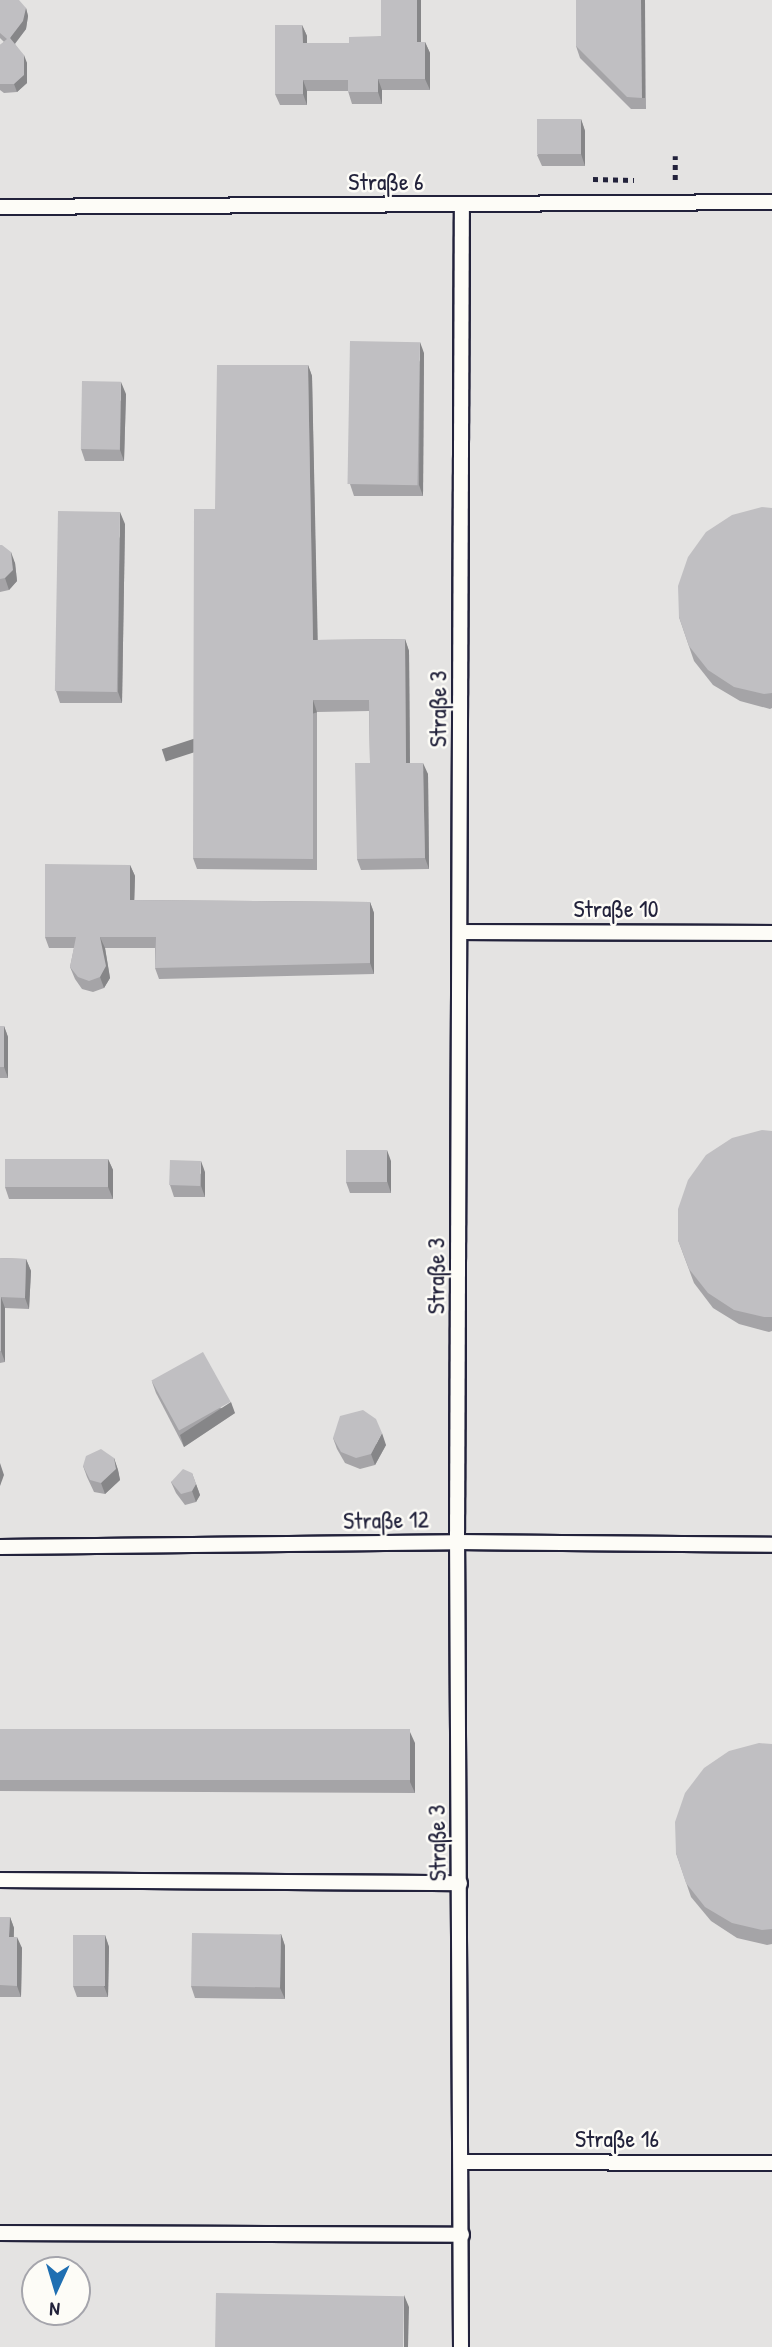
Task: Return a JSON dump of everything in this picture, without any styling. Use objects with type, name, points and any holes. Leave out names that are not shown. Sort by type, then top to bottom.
[{"type":"lane","name":"Straße 6","points":[[0,207],[772,202]]},
{"type":"lane","name":"Straße 3","points":[[461,2347],[463,2162],[457,1542],[462,204]]},
{"type":"lane","name":"Straße 10","points":[[461,932],[772,933]]},
{"type":"lane","name":"Straße 12","points":[[0,1547],[457,1542],[772,1545]]},
{"type":"lane","points":[[0,1880],[460,1883]]},
{"type":"lane","name":"Straße 16","points":[[463,2162],[772,2163]]},
{"type":"lane","points":[[0,2233],[462,2235]]},
{"type":"path","points":[[675,156],[675,180]]},
{"type":"shaded area","points":[[0,0],[772,0],[772,2347],[0,2347]]},
{"type":"building","points":[[0,0],[19,0],[26,8],[23,21],[10,38],[24,55],[24,75],[14,84],[0,84],[0,45],[7,39],[0,33]]},
{"type":"building","points":[[381,0],[417,0],[417,42],[425,42],[425,79],[378,79],[378,92],[348,92],[348,80],[303,80],[303,94],[275,94],[275,25],[302,25],[303,43],[349,43],[349,37],[381,36]]},
{"type":"building","points":[[576,0],[641,0],[642,98],[627,97],[576,46]]},
{"type":"building","points":[[537,119],[581,119],[581,154],[537,154]]},
{"type":"building","points":[[350,341],[420,342],[417,485],[348,484]]},
{"type":"building","points":[[217,365],[308,365],[313,640],[405,639],[406,763],[423,763],[425,858],[357,859],[355,763],[370,763],[369,700],[313,700],[313,859],[193,858],[194,509],[215,509]]},
{"type":"building","points":[[82,381],[121,382],[120,450],[81,449]]},
{"type":"building","points":[[762,507],[772,508],[772,693],[764,694],[734,687],[708,670],[689,646],[679,617],[678,586],[688,557],[706,532],[732,515]]},
{"type":"building","points":[[58,511],[120,512],[117,692],[55,691]]},
{"type":"building","points":[[0,545],[11,552],[13,570],[0,579]]},
{"type":"building","points":[[45,864],[130,865],[130,900],[370,902],[370,963],[155,968],[156,937],[100,937],[106,966],[100,977],[89,981],[78,977],[70,967],[76,937],[45,937]]},
{"type":"building","points":[[0,1026],[4,1026],[4,1067],[0,1067]]},
{"type":"building","points":[[762,1130],[772,1131],[772,1317],[734,1310],[708,1293],[689,1269],[678,1240],[678,1209],[688,1180],[706,1155],[732,1138]]},
{"type":"building","points":[[346,1150],[387,1150],[387,1182],[346,1182]]},
{"type":"building","points":[[5,1159],[108,1159],[108,1187],[5,1187]]},
{"type":"building","points":[[170,1160],[201,1161],[200,1186],[169,1185]]},
{"type":"building","points":[[0,1258],[26,1259],[25,1298],[1,1297],[1,1351],[0,1351]]},
{"type":"building","points":[[203,1352],[231,1402],[179,1430],[151,1381]]},
{"type":"building","points":[[363,1410],[376,1419],[382,1433],[371,1454],[356,1458],[341,1452],[333,1438],[340,1416]]},
{"type":"building","points":[[101,1449],[114,1458],[116,1469],[101,1483],[90,1480],[83,1466],[86,1456]]},
{"type":"building","points":[[183,1469],[192,1473],[196,1484],[192,1491],[181,1494],[171,1482]]},
{"type":"building","points":[[0,1729],[410,1729],[410,1780],[0,1780]]},
{"type":"building","points":[[759,1743],[772,1744],[772,1929],[762,1930],[732,1923],[705,1907],[686,1883],[676,1853],[675,1822],[685,1793],[704,1768],[729,1751]]},
{"type":"building","points":[[0,1917],[10,1917],[9,1937],[17,1937],[17,1986],[0,1985]]},
{"type":"building","points":[[192,1933],[281,1935],[280,1988],[191,1986]]},
{"type":"building","points":[[73,1935],[105,1935],[105,1986],[73,1986]]},
{"type":"building","points":[[216,2293],[404,2296],[403,2347],[215,2347]]}]
